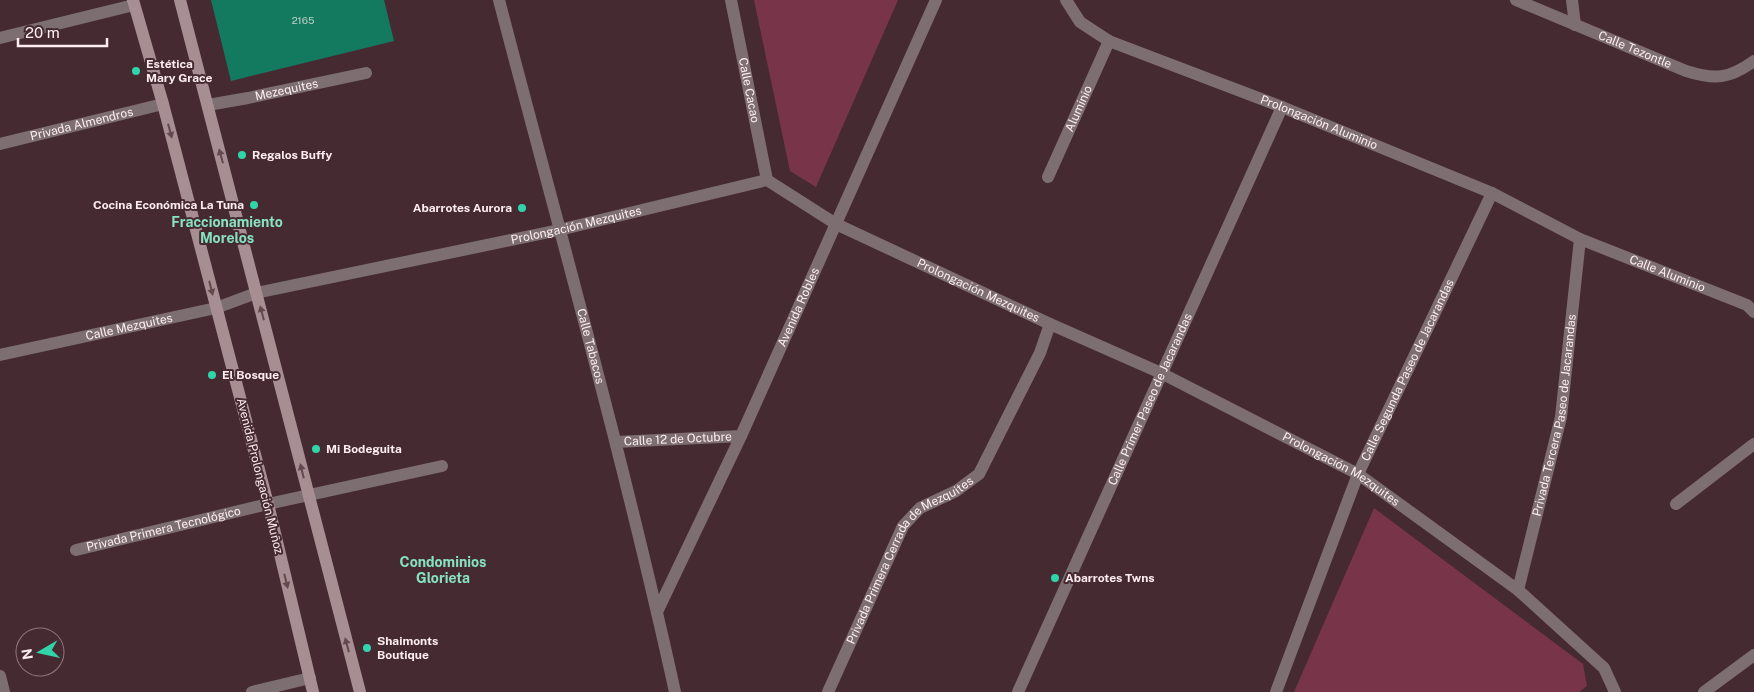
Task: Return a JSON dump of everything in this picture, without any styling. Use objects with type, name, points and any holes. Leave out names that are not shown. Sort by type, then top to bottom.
[{"type":"street","points":[[180,0],[360,692]]},
{"type":"street","name":"Calle Tabacos","points":[[499,0],[616,442],[675,692]]},
{"type":"street","name":"Calle Cacao","points":[[731,0],[767,180]]},
{"type":"street","name":"Avenida Robles","points":[[657,612],[741,436],[936,0]]},
{"type":"street","name":"Prolongación Aluminio","points":[[1066,0],[1080,22],[1108,41],[1282,107],[1492,193],[1580,239]]},
{"type":"street","name":"Calle Tezontle","points":[[1516,0],[1706,77],[1724,76],[1739,71],[1754,61]]},
{"type":"street","points":[[1572,0],[1575,24]]},
{"type":"street","points":[[0,38],[134,2]]},
{"type":"street","name":"Avenida Prolongación Muñoz","points":[[134,2],[163,104],[268,504],[313,692]]},
{"type":"street","name":"Aluminio","points":[[1048,177],[1108,41]]},
{"type":"street","name":"Mezequites","points":[[208,105],[366,73]]},
{"type":"street","name":"Privada Almendros","points":[[0,144],[163,104]]},
{"type":"street","name":"Calle Primer Paseo de Jacarandas","points":[[1018,692],[1282,107]]},
{"type":"street","name":"Prolongación Mezquites","points":[[256,293],[559,230],[767,180],[836,224],[1050,324],[1161,373],[1358,474],[1518,590],[1604,668],[1615,692]]},
{"type":"street","name":"Calle Segunda Paseo de Jacarandas","points":[[1276,692],[1358,474],[1492,193]]},
{"type":"street","name":"Calle Aluminio","points":[[1580,239],[1752,305]]},
{"type":"street","name":"Privada Tercera Paseo de Jacarandas","points":[[1518,590],[1561,417],[1580,239]]},
{"type":"street","name":"Calle Mezquites","points":[[0,355],[216,308],[256,293]]},
{"type":"street","name":"Privada Primera Cerrada de Mezquites","points":[[828,692],[903,526],[920,508],[956,491],[979,474],[1040,353],[1050,324]]},
{"type":"street","name":"Calle 12 de Octubre","points":[[616,442],[741,436]]},
{"type":"street","points":[[1676,504],[1754,444]]},
{"type":"street","name":"Privada Primera Tecnológico","points":[[76,550],[268,504],[442,466]]},
{"type":"street","points":[[1704,692],[1754,655]]},
{"type":"street","points":[[0,676],[4,692]]},
{"type":"street","points":[[252,692],[310,678]]},
{"type":"shaded area","points":[[754,0],[898,0],[816,187],[790,171]]},
{"type":"shaded area","points":[[1374,508],[1583,664],[1587,686],[1579,692],[1294,692]]},
{"type":"building","points":[[211,0],[384,0],[394,41],[231,81]]},
{"type":"place","name":"Estética Mary Grace","points":[[136,71]]},
{"type":"place","name":"Regalos Buffy","points":[[242,155]]},
{"type":"place","name":"Cocina Económica La Tuna","points":[[254,205]]},
{"type":"place","name":"Abarrotes Aurora","points":[[522,208]]},
{"type":"place","name":"El Bosque","points":[[212,375]]},
{"type":"place","name":"Mi Bodeguita","points":[[316,449]]},
{"type":"place","name":"Abarrotes Twns","points":[[1055,578]]},
{"type":"place","name":"Shaimonts Boutique","points":[[367,648]]},
{"type":"district","name":"Fraccionamiento Morelos","points":[[227,230]]},
{"type":"district","name":"Condominios Glorieta","points":[[443,570]]}]
